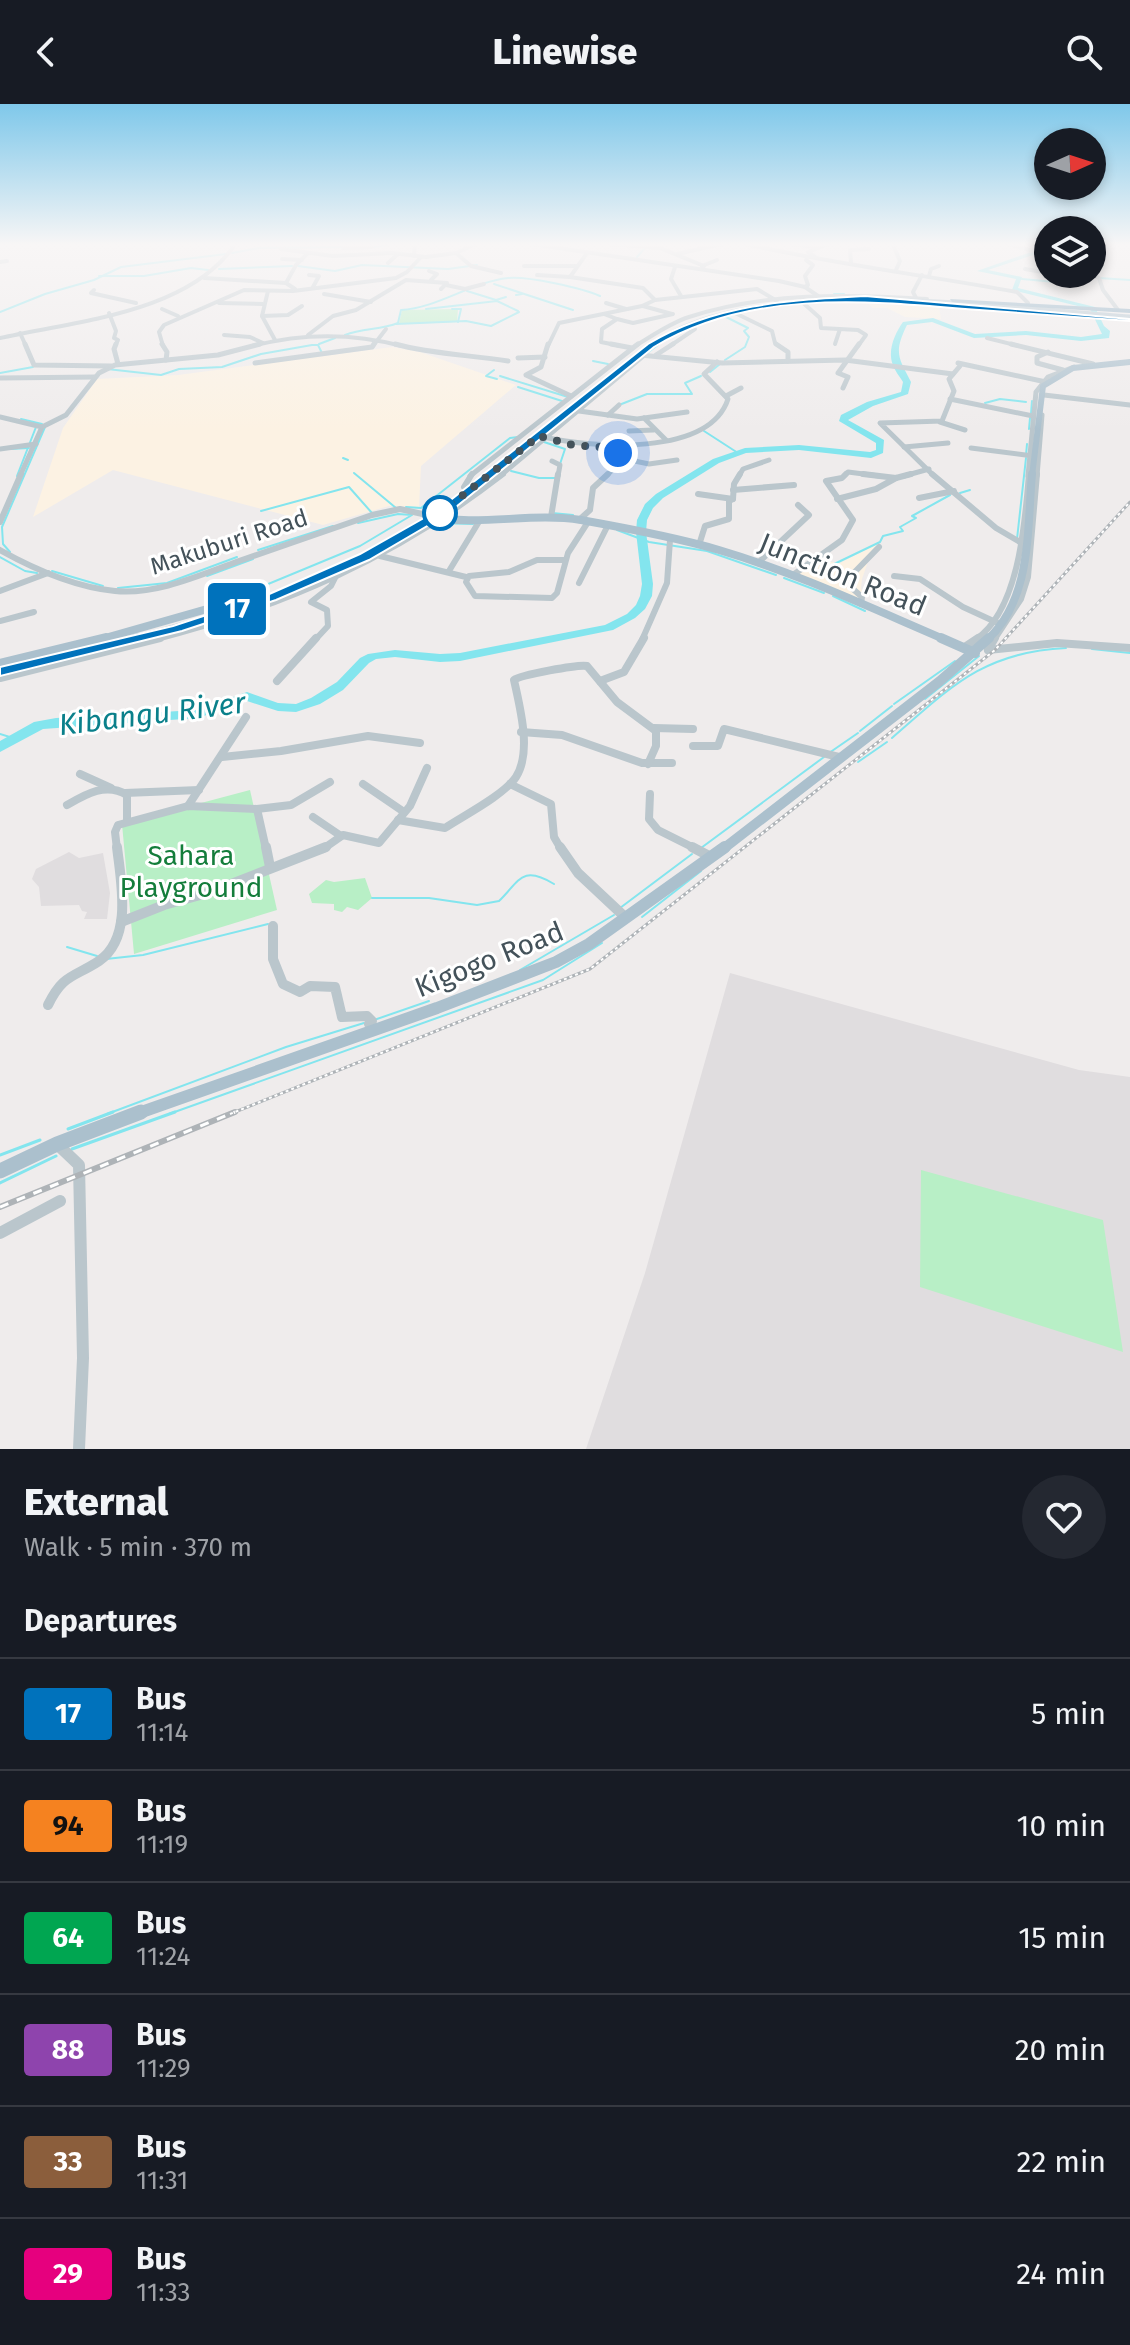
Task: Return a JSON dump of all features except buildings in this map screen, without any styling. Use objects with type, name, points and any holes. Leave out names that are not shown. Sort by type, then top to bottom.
[{"type":"highway","points":[[974,306],[1111,318],[1130,315]]},
{"type":"highway","points":[[1027,306],[1118,310],[1130,315]]},
{"type":"main road","points":[[0,664],[150,628],[265,592],[359,553],[433,517],[464,487],[637,352],[691,322],[754,306]]},
{"type":"main road","points":[[691,322],[777,306]]},
{"type":"main road","points":[[1013,306],[1130,315]]},
{"type":"main road","points":[[0,672],[177,629],[335,574],[433,517],[543,436],[637,352]]},
{"type":"main road","points":[[1044,382],[1092,364],[1130,363]]},
{"type":"main road","name":"Kigogo Road","points":[[0,1171],[57,1144],[437,1008],[556,962],[589,944],[712,858],[972,650],[1014,603],[1024,570],[1023,545],[1031,456],[1044,382]]},
{"type":"main road","points":[[433,517],[480,520],[551,517],[660,537]]},
{"type":"main road","name":"Junction Road","points":[[660,537],[696,544],[793,575],[972,650]]},
{"type":"main road","name":"Junction Road","points":[[660,537],[696,544]]},
{"type":"street","points":[[0,338],[134,306]]},
{"type":"street","points":[[166,360],[167,352],[160,345],[158,332],[161,326],[178,316],[210,306]]},
{"type":"street","points":[[263,306],[262,316],[275,340]]},
{"type":"street","points":[[262,316],[288,315],[302,306]]},
{"type":"street","points":[[307,336],[333,316],[361,306]]},
{"type":"street","points":[[616,306],[627,309]]},
{"type":"street","points":[[571,396],[526,377],[539,369],[550,336],[559,323],[642,306],[691,322],[695,329],[656,355]]},
{"type":"street","points":[[806,306],[820,318],[821,328],[858,330],[866,335],[838,373],[848,377],[843,388]]},
{"type":"street","points":[[1115,306],[1118,310]]},
{"type":"street","points":[[162,309],[178,316]]},
{"type":"street","points":[[735,312],[772,331],[775,343],[788,352],[788,361]]},
{"type":"street","points":[[109,313],[116,331],[114,338],[119,341],[114,349],[114,365]]},
{"type":"street","points":[[604,314],[633,323],[673,314]]},
{"type":"street","points":[[617,319],[601,330],[601,342],[637,352],[717,362],[845,360],[953,374]]},
{"type":"street","points":[[255,363],[369,348],[380,340],[386,329]]},
{"type":"street","points":[[835,344],[840,329]]},
{"type":"street","points":[[20,333],[34,365],[114,365],[214,359],[275,340],[336,335],[380,340],[421,351],[453,352],[508,361]]},
{"type":"street","points":[[224,335],[250,337],[264,343]]},
{"type":"street","points":[[987,338],[1092,364]]},
{"type":"street","points":[[464,487],[467,478],[571,396],[637,352]]},
{"type":"street","points":[[543,436],[579,411],[637,352]]},
{"type":"street","points":[[1048,352],[1037,358],[1037,363],[1063,370]]},
{"type":"street","points":[[518,358],[545,357]]},
{"type":"street","points":[[543,436],[573,445],[639,447],[713,425],[724,413],[728,399],[704,374],[717,362]]},
{"type":"street","points":[[988,650],[1021,599],[1028,577],[1044,395],[1049,386],[1067,374],[1093,367],[1130,363]]},
{"type":"street","points":[[971,448],[1031,456],[1036,392],[1044,382],[1063,370],[1092,364]]},
{"type":"street","points":[[1,518],[42,427],[72,409],[95,377],[114,365]]},
{"type":"street","points":[[940,422],[946,416],[954,391],[949,379],[959,365],[1044,382]]},
{"type":"street","points":[[0,378],[95,377]]},
{"type":"street","points":[[726,396],[741,388]]},
{"type":"street","points":[[1044,395],[1130,405]]},
{"type":"street","points":[[950,399],[1033,416]]},
{"type":"street","points":[[608,415],[619,405]]},
{"type":"street","points":[[579,411],[644,418],[687,412]]},
{"type":"street","points":[[0,417],[42,427]]},
{"type":"street","points":[[644,418],[666,440]]},
{"type":"street","points":[[965,430],[940,422],[880,423],[982,518],[1023,545]]},
{"type":"street","points":[[629,431],[653,430]]},
{"type":"street","points":[[903,447],[948,443]]},
{"type":"street","points":[[0,449],[36,444]]},
{"type":"street","points":[[614,448],[620,458],[649,464],[677,460]]},
{"type":"street","points":[[466,577],[469,590],[475,596],[546,600],[557,593],[564,560],[590,510],[593,488],[611,473],[620,458]]},
{"type":"street","points":[[696,544],[705,526],[728,520],[728,504],[733,499],[733,490],[743,469],[769,460]]},
{"type":"street","points":[[551,517],[560,465],[552,461]]},
{"type":"street","points":[[837,499],[876,489],[896,478],[929,469]]},
{"type":"street","points":[[793,575],[845,537],[853,518],[826,481],[842,478],[848,472],[896,478]]},
{"type":"street","points":[[733,490],[794,485]]},
{"type":"street","points":[[919,498],[954,491]]},
{"type":"street","points":[[698,494],[733,499]]},
{"type":"street","points":[[758,563],[809,515],[798,505]]},
{"type":"street","name":"Makuburi Road","points":[[0,550],[9,557],[48,573],[114,591],[158,588],[372,515],[400,509],[433,517]]},
{"type":"street","points":[[0,678],[203,626],[380,556],[433,517]]},
{"type":"street","points":[[449,571],[480,520]]},
{"type":"street","points":[[579,583],[604,525]]},
{"type":"street","points":[[600,681],[624,672],[651,626],[667,583],[670,540]]},
{"type":"street","points":[[861,604],[862,597],[845,582],[879,547]]},
{"type":"street","points":[[380,556],[466,577],[509,572],[537,560],[564,560]]},
{"type":"street","points":[[0,591],[48,573]]},
{"type":"street","points":[[277,681],[328,626],[327,610],[311,602],[331,586],[335,574]]},
{"type":"street","points":[[894,576],[907,575],[942,590],[958,604],[998,622],[972,650]]},
{"type":"street","points":[[0,621],[34,612]]},
{"type":"street","points":[[972,650],[1057,643],[1130,648]]},
{"type":"street","points":[[363,784],[401,816],[445,828],[517,776],[522,760],[522,718],[514,680],[517,675],[552,672],[581,664],[593,671],[617,702],[654,728],[693,729]]},
{"type":"street","points":[[188,806],[246,717]]},
{"type":"street","points":[[648,764],[657,739],[654,728]]},
{"type":"street","points":[[693,746],[718,746],[720,733],[724,729],[839,757]]},
{"type":"street","points":[[521,732],[562,735],[648,764],[672,763]]},
{"type":"street","points":[[222,757],[370,736],[420,743]]},
{"type":"street","points":[[121,922],[319,852],[341,836],[379,843],[401,816],[427,768]]},
{"type":"street","points":[[80,774],[125,793],[199,790]]},
{"type":"street","points":[[48,1005],[64,976],[97,962],[113,950],[121,922],[115,832],[118,825],[188,806],[257,809],[295,803],[330,782]]},
{"type":"street","points":[[510,784],[551,804],[554,839],[571,864],[626,918]]},
{"type":"street","points":[[67,805],[97,790],[112,788]]},
{"type":"street","points":[[125,793],[128,799],[127,821]]},
{"type":"street","points":[[650,794],[649,819],[658,830],[712,858]]},
{"type":"street","points":[[257,809],[270,867]]},
{"type":"street","points":[[313,817],[341,836]]},
{"type":"street","points":[[273,926],[273,959],[283,984],[299,992],[311,986],[335,987],[342,1017],[367,1016],[372,1021],[369,1024],[372,1029]]},
{"type":"street","points":[[57,1144],[79,1165],[83,1358],[79,1449]]},
{"type":"street","points":[[0,1233],[60,1201]]},
{"type":"shaded area","points":[[870,306],[939,307],[941,319],[905,317],[887,308]]},
{"type":"shaded area","points":[[392,347],[420,352],[516,385],[421,466],[419,507],[389,506],[323,525],[113,470],[33,517],[63,428],[97,379],[178,375]]},
{"type":"shaded area","points":[[879,543],[871,553],[862,579],[865,598],[862,601],[797,575],[816,560],[840,563]]},
{"type":"shaded area","points":[[69,852],[79,858],[103,853],[110,893],[107,919],[84,919],[87,912],[82,911],[79,905],[41,906],[39,887],[32,879],[36,869]]},
{"type":"shaded area","points":[[730,973],[1079,1070],[1130,1077],[1130,1449],[586,1449],[645,1273]]},
{"type":"green space","points":[[458,309],[457,322],[399,324],[402,310]]},
{"type":"green space","name":"Sahara Playground","points":[[250,790],[277,910],[134,954],[122,824]]},
{"type":"green space","points":[[365,878],[372,898],[358,910],[347,907],[342,912],[334,910],[334,904],[312,903],[309,894],[326,880],[334,882]]},
{"type":"green space","points":[[921,1170],[1103,1220],[1123,1352],[920,1287]]},
{"type":"waterway","points":[[0,312],[16,306]]},
{"type":"waterway","points":[[345,335],[398,323],[401,310],[425,306]]},
{"type":"waterway","points":[[426,309],[455,306]]},
{"type":"waterway","points":[[507,306],[518,311]]},
{"type":"waterway","points":[[560,306],[573,310]]},
{"type":"waterway","name":"Kibangu River","points":[[0,747],[39,725],[198,714],[247,696],[268,705],[296,708],[342,685],[372,656],[460,657],[598,631],[620,623],[641,607],[646,596],[648,584],[642,520],[649,506],[660,496],[716,461],[745,451],[781,447],[871,455],[880,451],[881,442],[843,421],[844,417],[870,404],[904,394],[907,390],[906,379],[897,366],[895,356],[905,323],[933,320],[974,336],[1026,333],[1081,339],[1106,336],[1093,308],[1084,306]]},
{"type":"waterway","points":[[452,309],[461,309],[458,321]]},
{"type":"waterway","points":[[458,321],[491,326],[519,312]]},
{"type":"waterway","points":[[724,316],[748,328],[744,331],[749,337],[745,347],[725,360]]},
{"type":"waterway","points":[[396,324],[458,321]]},
{"type":"waterway","points":[[319,344],[335,338]]},
{"type":"waterway","points":[[107,369],[161,375],[179,369],[222,367],[261,354],[312,345],[318,345],[322,353]]},
{"type":"waterway","points":[[647,353],[658,345]]},
{"type":"waterway","points":[[593,361],[608,364]]},
{"type":"waterway","points":[[710,372],[720,364]]},
{"type":"waterway","points":[[0,373],[33,367]]},
{"type":"waterway","points":[[494,370],[486,376],[497,379]]},
{"type":"waterway","points":[[500,376],[568,397]]},
{"type":"waterway","points":[[619,405],[647,394],[692,394],[685,383],[701,376]]},
{"type":"waterway","points":[[518,387],[562,401]]},
{"type":"waterway","points":[[985,403],[1000,399],[1026,402]]},
{"type":"waterway","points":[[1031,414],[1032,401]]},
{"type":"waterway","points":[[1029,429],[1030,418]]},
{"type":"waterway","points":[[21,419],[42,424]]},
{"type":"waterway","points":[[28,448],[36,427]]},
{"type":"waterway","points":[[10,552],[3,544],[2,527],[45,427]]},
{"type":"waterway","points":[[704,431],[738,453]]},
{"type":"waterway","points":[[406,507],[421,508],[510,438],[518,437]]},
{"type":"waterway","points":[[544,442],[565,449],[560,464]]},
{"type":"waterway","points":[[1026,455],[1027,444]]},
{"type":"waterway","points":[[9,449],[28,448]]},
{"type":"waterway","points":[[17,476],[28,448]]},
{"type":"waterway","points":[[343,458],[348,460]]},
{"type":"waterway","points":[[1017,539],[1026,458]]},
{"type":"waterway","points":[[511,471],[539,478],[557,478]]},
{"type":"waterway","points":[[354,473],[396,508]]},
{"type":"waterway","points":[[261,511],[349,487],[372,513]]},
{"type":"waterway","points":[[960,493],[970,490]]},
{"type":"waterway","points":[[830,566],[880,542],[883,536],[903,531],[900,527],[916,518],[912,516],[950,495]]},
{"type":"waterway","points":[[552,513],[573,515]]},
{"type":"waterway","points":[[244,594],[360,546],[412,515],[398,514],[358,523]]},
{"type":"waterway","points":[[436,523],[473,524]]},
{"type":"waterway","points":[[258,550],[333,526]]},
{"type":"waterway","points":[[617,530],[649,542],[707,551],[776,575]]},
{"type":"waterway","points":[[0,557],[25,571],[37,573]]},
{"type":"waterway","points":[[118,588],[167,583],[237,557]]},
{"type":"waterway","points":[[207,576],[253,559]]},
{"type":"waterway","points":[[52,571],[103,586]]},
{"type":"waterway","points":[[784,578],[824,593]]},
{"type":"waterway","points":[[833,596],[865,611]]},
{"type":"waterway","points":[[892,738],[970,675],[1012,657],[1066,648]]},
{"type":"waterway","points":[[1092,649],[1130,653]]},
{"type":"waterway","points":[[925,699],[979,656]]},
{"type":"waterway","points":[[894,704],[955,661]]},
{"type":"waterway","points":[[860,731],[892,706]]},
{"type":"waterway","points":[[829,753],[858,733]]},
{"type":"waterway","points":[[0,734],[13,738]]},
{"type":"waterway","points":[[858,762],[887,742]]},
{"type":"waterway","points":[[701,848],[824,757]]},
{"type":"waterway","points":[[620,908],[692,854]]},
{"type":"waterway","points":[[642,917],[701,871]]},
{"type":"waterway","points":[[372,898],[429,898],[477,905],[499,901],[516,882],[527,876],[543,878],[554,884]]},
{"type":"waterway","points":[[520,970],[614,915]]},
{"type":"waterway","points":[[106,959],[143,955],[268,924]]},
{"type":"waterway","points":[[169,1114],[543,980],[602,943]]},
{"type":"waterway","points":[[67,947],[97,956]]},
{"type":"waterway","points":[[374,1020],[429,1001]]},
{"type":"waterway","points":[[107,1114],[286,1047],[364,1023]]},
{"type":"waterway","points":[[68,1129],[113,1112]]},
{"type":"waterway","points":[[72,1149],[175,1112]]},
{"type":"waterway","points":[[0,1155],[40,1140]]},
{"type":"waterway","points":[[0,1183],[56,1156]]},
{"type":"railway","points":[[230,1114],[590,969],[995,650],[1130,502]]},
{"type":"railway","points":[[0,1207],[235,1112]]},
{"type":"bus line","name":"17","points":[[0,672],[177,629],[333,572],[442,512],[663,337],[709,318],[767,306]]},
{"type":"bus line","name":"17","points":[[969,306],[1130,319]]},
{"type":"route","points":[[440,513],[539,436],[573,445],[614,448],[618,453]]}]
